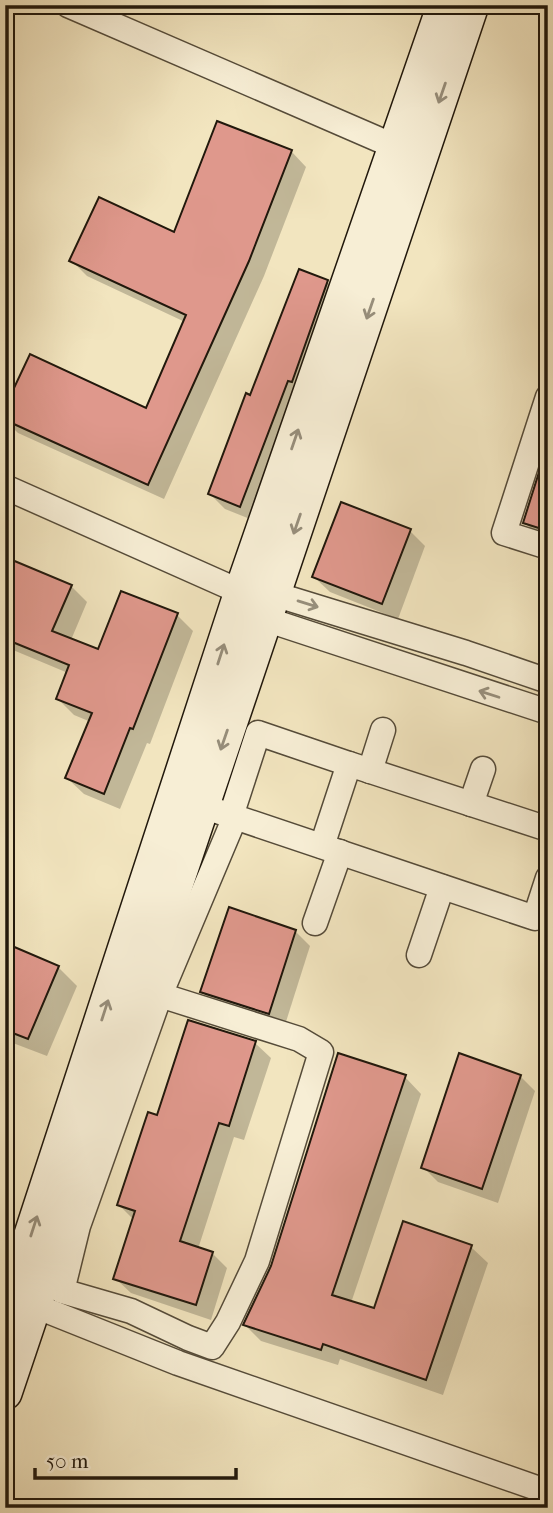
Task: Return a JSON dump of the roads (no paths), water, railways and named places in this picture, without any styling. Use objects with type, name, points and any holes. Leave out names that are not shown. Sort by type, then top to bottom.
[{"type":"street","points":[[68,5],[396,147]]},
{"type":"street","points":[[160,995],[299,1039],[321,1052],[257,1261],[228,1322],[212,1347],[192,1328],[62,1291],[78,1226],[222,813],[269,606],[441,55],[444,5]]},
{"type":"street","points":[[5,1393],[17,1305],[241,592],[396,147],[441,55],[472,5]]},
{"type":"street","points":[[547,403],[504,533],[548,547]]},
{"type":"street","points":[[5,487],[269,606],[548,712]]},
{"type":"street","points":[[269,606],[445,646],[548,681]]},
{"type":"street","points":[[315,923],[331,849],[359,768],[383,730]]},
{"type":"street","points":[[17,1305],[222,813],[258,733],[548,830]]},
{"type":"street","points":[[471,804],[483,769]]},
{"type":"street","points":[[222,813],[535,918],[548,878]]},
{"type":"street","points":[[419,955],[442,887]]},
{"type":"street","points":[[17,1305],[548,1492]]},
{"type":"street","points":[[178,1363],[192,1328]]}]
